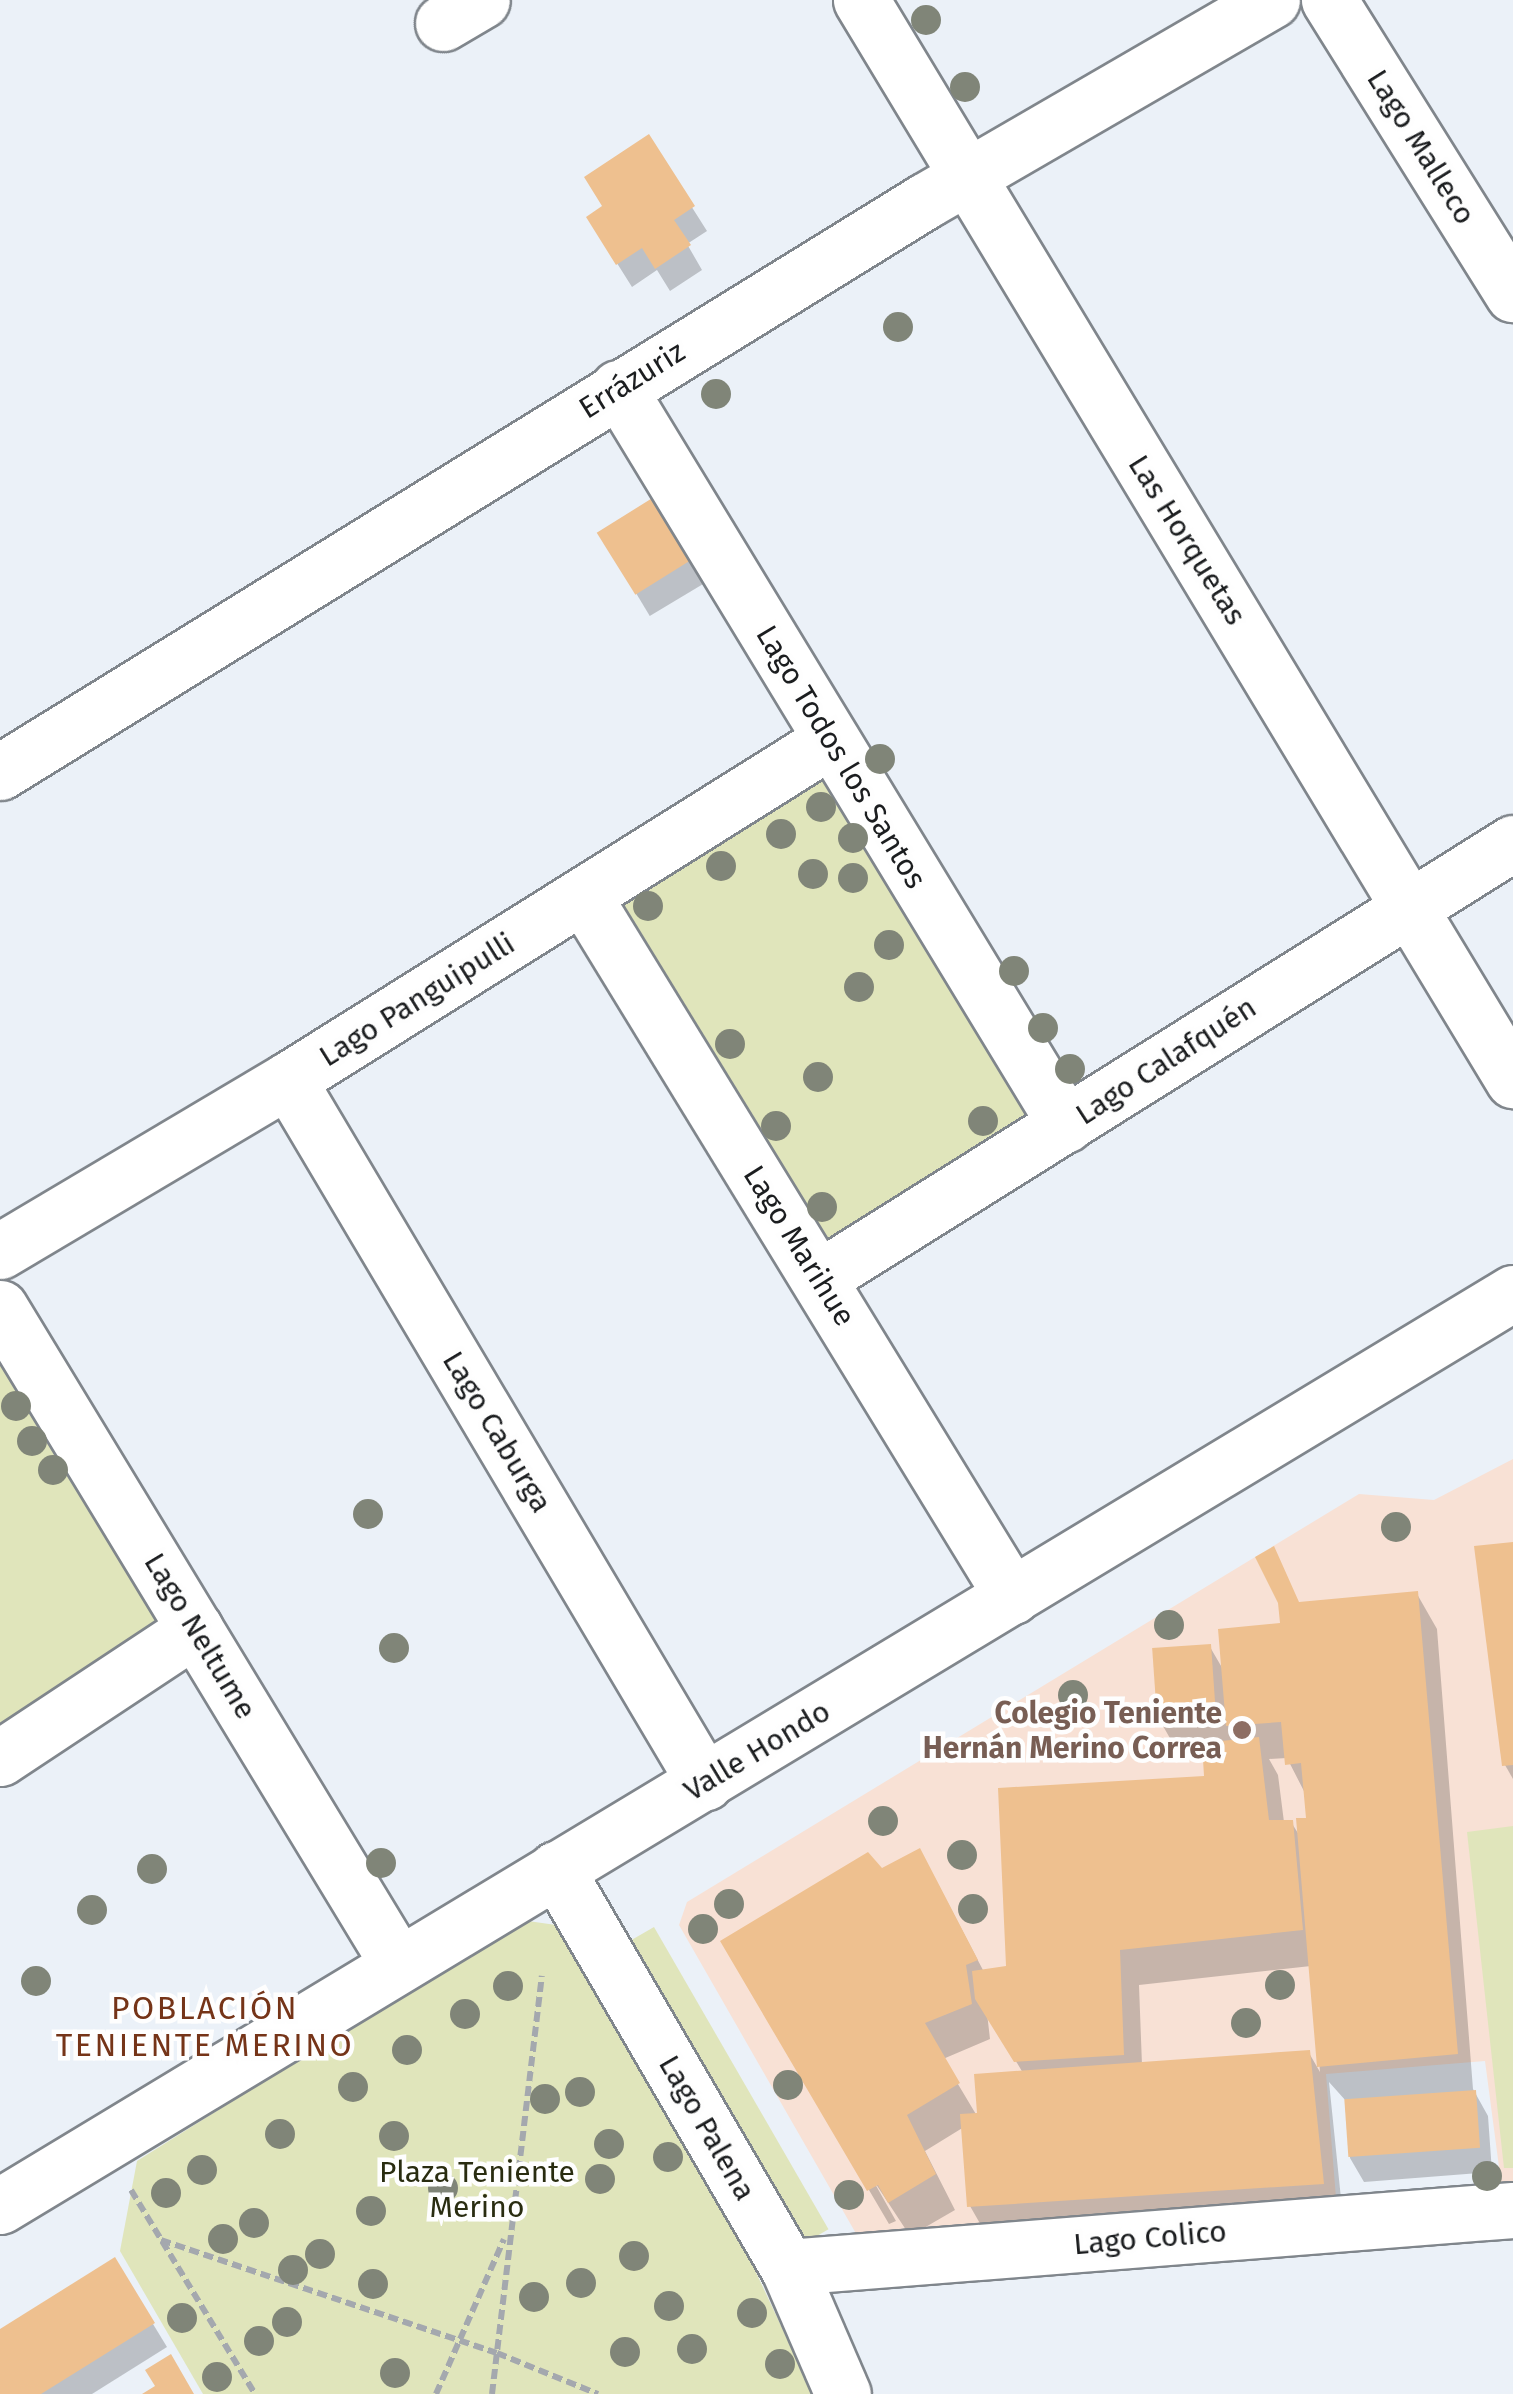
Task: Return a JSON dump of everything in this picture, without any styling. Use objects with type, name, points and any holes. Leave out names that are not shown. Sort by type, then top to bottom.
[{"type":"street","name":"Las Horquetas","points":[[861,0],[964,178],[1412,904],[1513,1080]]},
{"type":"street","name":"Errázuriz","points":[[0,772],[964,178],[1272,0]]},
{"type":"street","name":"Lago Malleco","points":[[1329,0],[1513,294]]},
{"type":"street","name":"Lago Todos los Santos","points":[[618,388],[829,741],[1066,1124]]},
{"type":"street","name":"Lago Panguipulli","points":[[0,1250],[288,1080],[829,741]]},
{"type":"street","name":"Lago Calafquén","points":[[819,1278],[1513,842]]},
{"type":"street","name":"Lago Marihue","points":[[584,897],[1012,1596]]},
{"type":"street","name":"Lago Caburga","points":[[288,1080],[705,1784]]},
{"type":"street","name":"Valle Hondo","points":[[0,2206],[1513,1293]]},
{"type":"street","name":"Lago Neltume","points":[[0,1308],[398,1964]]},
{"type":"street","points":[[0,1758],[196,1629]]},
{"type":"street","name":"Lago Palena","points":[[556,1869],[788,2267],[843,2394]]},
{"type":"street","name":"Lago Colico","points":[[788,2267],[1513,2210]]},
{"type":"path","points":[[492,2394],[507,2231],[542,1976]]},
{"type":"path","points":[[103,2145],[255,2394]]},
{"type":"path","points":[[436,2394],[507,2231]]},
{"type":"path","points":[[161,2240],[497,2353],[598,2394]]},
{"type":"shaded area","name":"Colegio Teniente Hernán Merino Correa","points":[[1513,1459],[1513,2181],[1501,2182],[1485,2061],[1326,2074],[1336,2198],[858,2237],[679,1925],[687,1902],[1359,1494],[1434,1500]]},
{"type":"green space","points":[[816,766],[1034,1115],[824,1245],[607,897]]},
{"type":"green space","points":[[0,1335],[176,1622],[0,1731]]},
{"type":"green space","points":[[1513,1826],[1513,2168],[1504,2168],[1467,1832]]},
{"type":"green space","name":"Plaza Teniente Merino","points":[[521,1920],[563,1926],[731,2219],[813,2394],[203,2394],[120,2251],[137,2161]]},
{"type":"green space","points":[[654,1927],[828,2229],[806,2242],[631,1940]]},
{"type":"building","points":[[649,134],[695,206],[674,220],[691,245],[655,269],[642,248],[616,265],[586,217],[602,206],[584,177]]},
{"type":"building","points":[[662,492],[701,554],[635,595],[597,533]]},
{"type":"building","points":[[1513,1542],[1513,1765],[1502,1766],[1474,1546]]},
{"type":"building","points":[[1274,1546],[1299,1602],[1418,1591],[1458,2054],[1317,2067],[1296,1818],[1306,1818],[1301,1763],[1285,1765],[1281,1722],[1226,1726],[1218,1629],[1280,1623],[1278,1603],[1255,1557]]},
{"type":"building","points":[[1211,1644],[1216,1715],[1157,1719],[1152,1648]]},
{"type":"building","points":[[1259,1737],[1269,1820],[1293,1820],[1303,1930],[1120,1950],[1124,2055],[1014,2062],[975,1999],[972,1971],[1006,1966],[998,1788],[1204,1776],[1202,1743]]},
{"type":"building","points":[[920,1848],[978,1960],[966,1965],[972,2004],[925,2023],[960,2083],[907,2115],[936,2174],[888,2203],[878,2185],[867,2191],[720,1941],[868,1852],[882,1868]]},
{"type":"building","points":[[1310,2050],[1324,2184],[967,2207],[960,2114],[977,2113],[974,2074]]},
{"type":"building","points":[[1476,2090],[1480,2148],[1348,2157],[1344,2099]]},
{"type":"building","points":[[115,2257],[155,2323],[41,2394],[0,2394],[0,2329]]},
{"type":"building","points":[[171,2354],[194,2394],[142,2394],[155,2386],[145,2370]]},
{"type":"place","name":"Colegio Teniente Hernán Merino Correa","points":[[1242,1730]]},
{"type":"district","name":"POBLACIÓN TENIENTE MERINO","points":[[205,2028]]}]
